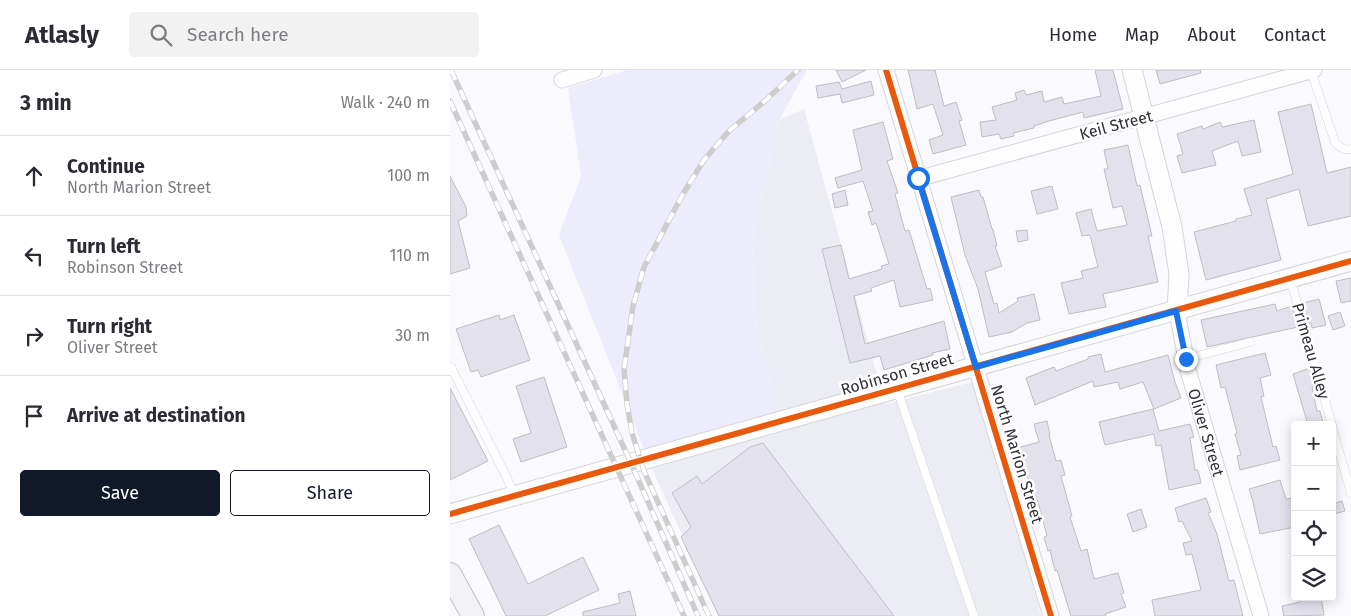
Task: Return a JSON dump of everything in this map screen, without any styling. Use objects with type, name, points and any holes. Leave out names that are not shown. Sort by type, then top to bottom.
[{"type":"main road","points":[[450,574],[473,616]]},
{"type":"street","points":[[562,80],[594,70]]},
{"type":"street","name":"North Marion Street","points":[[886,70],[1052,616]]},
{"type":"street","name":"Oliver Street","points":[[1132,70],[1172,227],[1180,274],[1176,311],[1186,359],[1261,616]]},
{"type":"street","name":"Keil Street","points":[[918,178],[1313,70]]},
{"type":"street","name":"Robinson Street","points":[[450,514],[1351,261]]},
{"type":"lane","points":[[1313,70],[1335,142],[1339,148],[1351,149]]},
{"type":"lane","name":"Primeau Alley","points":[[1290,277],[1331,421]]},
{"type":"lane","points":[[1186,359],[1250,342]]},
{"type":"lane","points":[[451,367],[514,495]]},
{"type":"lane","points":[[897,389],[974,616]]},
{"type":"lane","name":"Primeau Alley","points":[[1336,440],[1351,493]]},
{"type":"shaded area","points":[[627,70],[807,70],[779,120],[752,243],[757,331],[783,428],[652,469],[559,235],[581,176],[568,88]]},
{"type":"shaded area","points":[[804,109],[885,404],[980,380],[1041,616],[719,616],[652,469],[783,428],[757,331],[752,243],[779,120]]},
{"type":"building","points":[[836,70],[866,70],[842,82]]},
{"type":"building","points":[[908,70],[935,70],[944,106],[956,102],[962,120],[959,121],[966,145],[933,154],[929,140],[943,135],[933,104],[917,109]]},
{"type":"building","points":[[1095,70],[1113,70],[1123,109],[1084,118],[1083,112],[1049,121],[1034,126],[1034,128],[1013,133],[1014,136],[1001,139],[999,134],[982,137],[980,122],[996,120],[992,107],[1017,100],[1015,93],[1024,90],[1026,95],[1042,91],[1044,102],[1062,97],[1064,104],[1101,96]]},
{"type":"building","points":[[1156,70],[1200,70],[1201,73],[1160,84]]},
{"type":"building","points":[[871,81],[874,95],[842,103],[840,94],[818,98],[816,86],[839,82],[842,89]]},
{"type":"building","points":[[1311,104],[1327,173],[1351,167],[1351,216],[1308,226],[1299,189],[1266,199],[1281,260],[1206,280],[1194,232],[1252,215],[1244,189],[1293,174],[1278,112]]},
{"type":"building","points":[[1254,120],[1261,152],[1242,156],[1238,141],[1212,151],[1216,165],[1182,173],[1177,156],[1183,154],[1177,134],[1202,126],[1203,129],[1220,122],[1222,127]]},
{"type":"building","points":[[883,122],[893,159],[887,161],[898,193],[895,194],[905,231],[909,230],[927,289],[930,288],[933,300],[900,307],[894,280],[871,288],[872,291],[854,296],[865,344],[944,321],[950,349],[932,353],[933,355],[884,370],[880,356],[850,363],[822,249],[841,245],[849,279],[882,269],[881,266],[889,264],[876,223],[872,225],[868,212],[873,211],[863,181],[838,188],[835,178],[862,170],[853,130]]},
{"type":"building","points":[[1128,145],[1137,186],[1140,185],[1152,236],[1148,236],[1158,282],[1103,294],[1106,307],[1069,314],[1061,283],[1083,278],[1081,271],[1098,267],[1090,235],[1082,236],[1076,213],[1091,209],[1097,231],[1127,225],[1122,206],[1113,208],[1104,169],[1108,169],[1104,150]]},
{"type":"building","points":[[450,176],[466,207],[467,216],[458,221],[470,268],[450,274]]},
{"type":"building","points":[[1052,186],[1058,209],[1037,214],[1031,191]]},
{"type":"building","points":[[845,190],[848,205],[835,208],[832,194]]},
{"type":"building","points":[[979,190],[993,229],[997,246],[995,246],[1002,266],[985,272],[994,304],[997,303],[999,313],[1018,301],[1017,298],[1034,294],[1040,320],[1027,323],[1012,332],[989,337],[978,289],[965,255],[951,197]]},
{"type":"building","points":[[1027,230],[1028,240],[1018,242],[1016,231]]},
{"type":"building","points":[[1351,278],[1351,301],[1341,303],[1336,281]]},
{"type":"building","points":[[1319,299],[1326,325],[1312,328],[1303,303]]},
{"type":"building","points":[[1275,304],[1277,311],[1292,306],[1298,327],[1207,347],[1201,320]]},
{"type":"building","points":[[1340,312],[1345,326],[1333,330],[1328,316]]},
{"type":"building","points":[[499,315],[500,320],[514,315],[530,360],[481,377],[478,370],[471,372],[456,329]]},
{"type":"building","points":[[1265,353],[1271,375],[1260,378],[1264,396],[1261,397],[1273,447],[1276,446],[1280,460],[1240,470],[1237,456],[1241,455],[1235,434],[1237,433],[1225,387],[1221,388],[1216,365]]},
{"type":"building","points":[[1101,354],[1105,372],[1168,355],[1181,398],[1154,409],[1143,382],[1120,389],[1118,382],[1094,387],[1093,381],[1035,405],[1026,378],[1054,367],[1056,371],[1088,359],[1088,357]]},
{"type":"building","points":[[1310,368],[1315,386],[1312,387],[1317,411],[1320,411],[1322,421],[1307,421],[1293,374]]},
{"type":"building","points":[[544,377],[567,447],[521,462],[513,439],[531,433],[516,386]]},
{"type":"building","points":[[450,388],[488,461],[450,480]]},
{"type":"building","points":[[1153,409],[1159,431],[1190,424],[1194,437],[1190,438],[1195,470],[1198,470],[1201,483],[1169,490],[1161,445],[1156,446],[1154,434],[1105,445],[1099,422]]},
{"type":"building","points":[[1047,421],[1056,461],[1061,460],[1065,475],[1061,476],[1072,516],[1070,517],[1081,551],[1087,549],[1094,579],[1118,573],[1124,593],[1121,594],[1126,607],[1105,614],[1106,616],[1071,616],[1057,570],[1055,571],[1050,550],[1048,551],[1044,537],[1047,536],[1039,506],[1031,483],[1029,483],[1023,459],[1021,459],[1017,448],[1039,442],[1034,424]]},
{"type":"building","points":[[763,443],[894,616],[719,616],[681,537],[691,527],[672,493],[697,476],[702,484],[750,447]]},
{"type":"building","points":[[1280,480],[1286,499],[1291,498],[1291,528],[1260,534],[1249,489]]},
{"type":"building","points":[[1206,498],[1211,512],[1208,513],[1217,534],[1229,581],[1234,580],[1243,616],[1155,616],[1152,600],[1201,590],[1192,554],[1186,555],[1183,543],[1192,541],[1182,521],[1179,522],[1175,508]]},
{"type":"building","points":[[1342,501],[1345,511],[1336,513],[1336,503]]},
{"type":"building","points":[[1141,509],[1147,527],[1133,532],[1127,514]]},
{"type":"building","points":[[499,525],[528,584],[583,557],[599,590],[545,616],[506,616],[469,539]]},
{"type":"building","points":[[630,591],[636,616],[583,616],[583,612],[620,603],[618,594]]},
{"type":"building","points":[[1322,601],[1324,615],[1284,616],[1282,606],[1300,602]]},
{"type":"railway","points":[[451,70],[631,463],[698,616]]},
{"type":"railway","points":[[709,616],[644,471],[632,433],[624,369],[633,306],[644,267],[683,194],[704,160],[729,131],[798,70]]},
{"type":"railway","points":[[450,101],[684,616]]},
{"type":"cycle path","points":[[886,70],[1051,616]]},
{"type":"cycle path","points":[[450,514],[1351,261]]},
{"type":"route","points":[[918,178],[976,367],[1176,311],[1186,359]]}]
